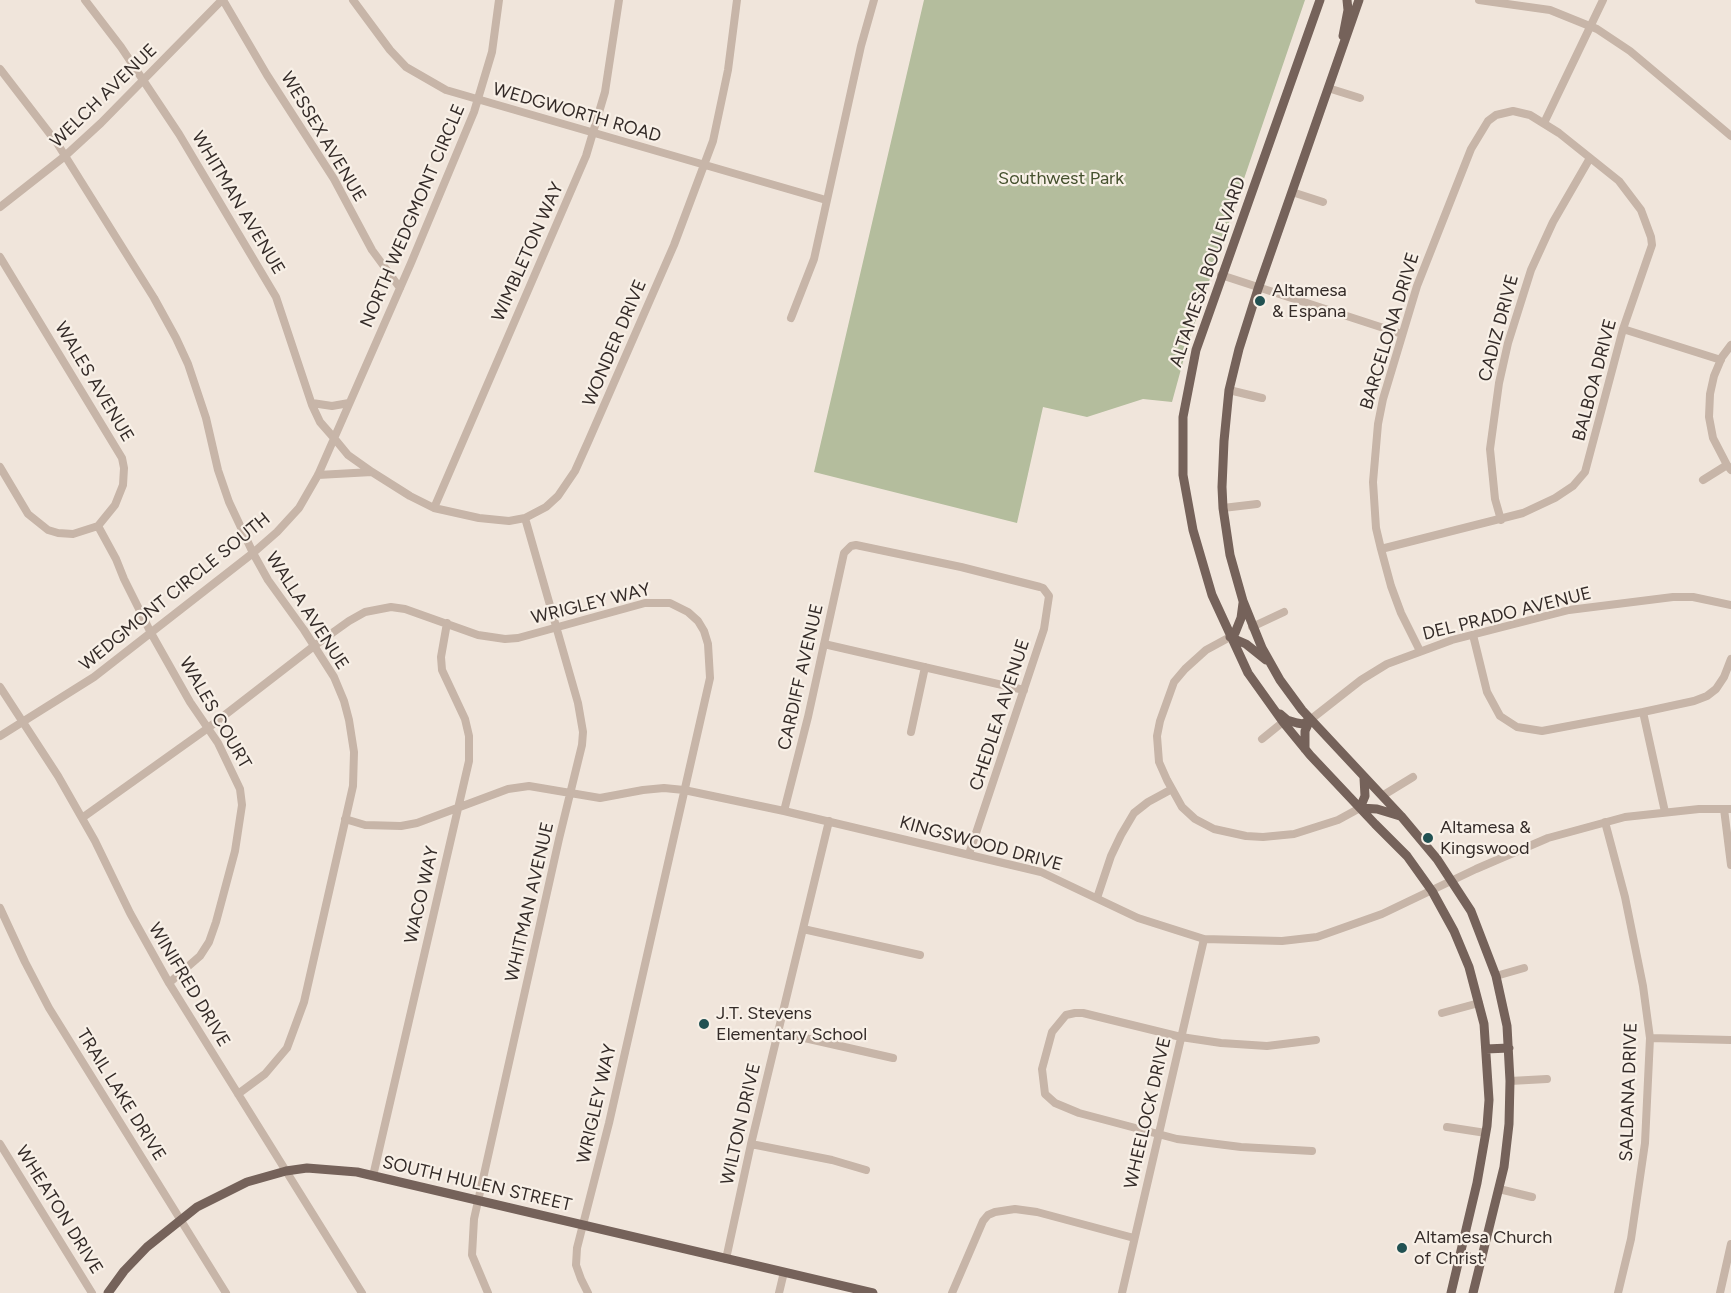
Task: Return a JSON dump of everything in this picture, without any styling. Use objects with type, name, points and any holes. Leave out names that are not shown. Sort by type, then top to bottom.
[{"type":"main road","name":"ALTAMESA BOULEVARD","points":[[1320,0],[1196,350],[1183,417],[1182,453],[1187,499],[1198,552],[1212,595],[1248,673],[1305,749],[1407,856],[1432,891],[1458,940],[1469,967],[1484,1024],[1489,1100],[1486,1133],[1451,1293]]},
{"type":"main road","points":[[1340,56],[1348,10],[1347,0]]},
{"type":"main road","points":[[1359,0],[1239,349],[1230,390],[1222,465],[1223,508],[1230,555],[1243,601],[1252,627],[1270,663],[1280,680],[1311,720],[1423,841],[1452,881],[1471,911],[1496,976],[1507,1026],[1509,1048],[1509,1124],[1499,1189],[1473,1293]]},
{"type":"main road","points":[[1243,601],[1241,618],[1235,633],[1230,637],[1246,644],[1270,663]]},
{"type":"main road","points":[[1274,709],[1287,720],[1297,723],[1303,724],[1311,720]]},
{"type":"main road","points":[[1305,749],[1305,730],[1311,720]]},
{"type":"main road","points":[[1364,778],[1365,796],[1360,808],[1377,809],[1401,816]]},
{"type":"main road","points":[[1486,1049],[1509,1048]]},
{"type":"main road","name":"SOUTH HULEN STREET","points":[[108,1293],[124,1271],[147,1247],[197,1207],[235,1187],[286,1171],[307,1168],[357,1172],[873,1293]]},
{"type":"main road","points":[[1460,1255],[1481,1260]]},
{"type":"street","name":"WHITMAN AVENUE","points":[[85,0],[98,14],[178,134],[276,297],[312,403],[320,422],[333,438]]},
{"type":"street","name":"WELCH AVENUE","points":[[0,207],[65,156],[223,0]]},
{"type":"street","name":"WESSEX AVENUE","points":[[223,0],[267,75],[334,179],[372,250],[400,288]]},
{"type":"street","name":"WEDGWORTH ROAD","points":[[353,0],[390,50],[406,67],[446,90],[826,200]]},
{"type":"street","name":"NORTH WEDGMONT CIRCLE","points":[[333,438],[400,288],[478,100],[492,52],[499,0]]},
{"type":"street","name":"WIMBLETON WAY","points":[[434,508],[582,165],[605,92],[619,0]]},
{"type":"street","name":"WONDER DRIVE","points":[[333,438],[348,454],[372,472],[434,508],[509,521],[525,518],[546,507],[558,496],[575,471],[674,245],[705,166],[713,141],[728,70],[737,0]]},
{"type":"street","points":[[791,318],[814,259],[874,0]]},
{"type":"street","points":[[1479,0],[1550,10],[1591,26],[1630,51],[1731,136]]},
{"type":"street","points":[[1544,123],[1603,0]]},
{"type":"street","name":"WALLA AVENUE","points":[[0,69],[65,156],[154,298],[176,338],[188,364],[206,418],[218,470],[229,502],[268,580],[334,677],[349,720],[354,752],[353,786],[314,966],[295,1030],[287,1048],[277,1062],[238,1094]]},
{"type":"street","points":[[1328,88],[1360,98]]},
{"type":"street","name":"BARCELONA DRIVE","points":[[1420,651],[1401,613],[1381,549],[1373,503],[1378,424],[1417,286],[1451,196],[1482,129],[1496,115],[1513,111],[1530,115],[1544,123]]},
{"type":"street","name":"BALBOA DRIVE","points":[[1381,549],[1523,513],[1555,498],[1573,486],[1586,471],[1623,329],[1652,245],[1641,210],[1619,181],[1544,123]]},
{"type":"street","name":"CADIZ DRIVE","points":[[1501,520],[1494,491],[1490,449],[1499,383],[1508,343],[1530,270],[1553,222],[1590,158]]},
{"type":"street","points":[[1292,192],[1323,202]]},
{"type":"street","name":"WALES AVENUE","points":[[0,257],[122,458],[124,468],[120,496],[98,526]]},
{"type":"street","points":[[1221,276],[1402,334]]},
{"type":"street","points":[[1623,329],[1721,360]]},
{"type":"street","points":[[1703,480],[1729,467],[1713,438],[1709,417],[1714,376],[1731,345]]},
{"type":"street","points":[[1230,390],[1262,398]]},
{"type":"street","points":[[312,403],[332,406],[349,403]]},
{"type":"street","name":"WEDGMONT CIRCLE SOUTH","points":[[0,736],[94,677],[277,532],[299,508],[318,475],[333,438]]},
{"type":"street","points":[[0,466],[28,514],[48,530],[73,534],[98,526]]},
{"type":"street","points":[[318,475],[372,472]]},
{"type":"street","points":[[1223,508],[1257,504]]},
{"type":"street","name":"WHITMAN AVENUE","points":[[488,1293],[472,1255],[474,1219],[582,746],[583,732],[578,703],[525,518]]},
{"type":"street","name":"WALES COURT","points":[[98,526],[151,633],[190,702],[231,766],[240,789],[242,806],[235,851],[222,903],[208,942],[200,956],[170,983]]},
{"type":"street","name":"CARDIFF AVENUE","points":[[784,811],[845,551],[851,546],[856,546],[961,567],[1040,587]]},
{"type":"street","name":"CHEDLEA AVENUE","points":[[969,854],[1044,629],[1049,596],[1040,587]]},
{"type":"street","name":"DEL PRADO AVENUE","points":[[1311,720],[1361,680],[1387,664],[1473,635],[1569,610],[1673,597],[1693,597],[1731,605]]},
{"type":"street","name":"WRIGLEY WAY","points":[[82,818],[208,728],[348,621],[378,609],[392,607],[405,609],[478,635],[506,639],[645,603],[670,603],[688,612],[698,621],[708,644],[710,678],[609,1122],[577,1248],[576,1265],[580,1279],[588,1293]]},
{"type":"street","points":[[1252,627],[1284,612]]},
{"type":"street","name":"WACO WAY","points":[[373,1176],[469,761],[469,736],[458,701],[442,670],[441,657],[447,623]]},
{"type":"street","points":[[1473,635],[1487,692],[1500,716],[1517,727],[1542,732],[1694,701],[1707,696],[1724,676],[1731,659]]},
{"type":"street","points":[[1230,637],[1206,650],[1174,682],[1160,721],[1157,748],[1160,762],[1182,807],[1195,819],[1214,829],[1263,837],[1294,834],[1338,820],[1360,808]]},
{"type":"street","points":[[824,644],[1024,690]]},
{"type":"street","points":[[911,732],[925,668]]},
{"type":"street","name":"WINIFRED DRIVE","points":[[0,687],[58,776],[95,841],[130,913],[170,983],[362,1293]]},
{"type":"street","points":[[1643,712],[1665,812]]},
{"type":"street","points":[[1262,738],[1283,722]]},
{"type":"street","points":[[1382,796],[1413,777]]},
{"type":"street","name":"KINGSWOOD DRIVE","points":[[345,819],[365,825],[401,826],[458,809],[508,789],[528,786],[600,798],[663,788],[684,790],[829,821],[1041,872],[1138,918],[1204,939],[1282,941],[1317,937],[1382,914],[1476,868],[1548,838],[1625,817],[1665,812],[1728,809]]},
{"type":"street","points":[[1097,898],[1121,835],[1134,813],[1148,802],[1172,789]]},
{"type":"street","points":[[1728,809],[1731,865]]},
{"type":"street","name":"WILTON DRIVE","points":[[726,1259],[751,1144],[829,821]]},
{"type":"street","name":"SALDANA DRIVE","points":[[1605,822],[1625,897],[1643,986],[1650,1038],[1644,1153],[1631,1239],[1618,1293]]},
{"type":"street","name":"TRAIL LAKE DRIVE","points":[[0,908],[49,1008],[226,1293]]},
{"type":"street","points":[[803,930],[921,954]]},
{"type":"street","name":"WHEELOCK DRIVE","points":[[1122,1293],[1204,939]]},
{"type":"street","points":[[1496,976],[1524,968]]},
{"type":"street","points":[[1442,1013],[1479,1003]]},
{"type":"street","points":[[1312,1150],[1241,1147],[1158,1135],[1079,1113],[1055,1103],[1045,1094],[1042,1070],[1048,1043],[1057,1023],[1066,1015],[1075,1013],[1221,1043],[1267,1046],[1316,1040]]},
{"type":"street","points":[[778,1032],[893,1058]]},
{"type":"street","points":[[1650,1038],[1731,1040]]},
{"type":"street","points":[[1510,1081],[1547,1079]]},
{"type":"street","points":[[1448,1127],[1486,1133]]},
{"type":"street","name":"WHEATON DRIVE","points":[[0,1144],[92,1293]]},
{"type":"street","points":[[751,1144],[832,1160],[866,1170]]},
{"type":"street","points":[[1499,1189],[1532,1197]]},
{"type":"street","points":[[952,1293],[983,1221],[995,1212],[1015,1209],[1037,1212],[1134,1238]]},
{"type":"street","points":[[1720,1293],[1731,1244]]},
{"type":"street","points":[[779,1293],[784,1272]]},
{"type":"green space","name":"Southwest Park","points":[[924,0],[1305,0],[1189,340],[1172,402],[1143,399],[1087,417],[1043,407],[1017,523],[814,472]]},
{"type":"place","name":"Altamesa & Espana","points":[[1260,301]]},
{"type":"place","name":"Altamesa & Kingswood","points":[[1428,838]]},
{"type":"place","name":"J.T. Stevens Elementary School","points":[[704,1024]]},
{"type":"place","name":"Altamesa Church of Christ","points":[[1402,1248]]}]
